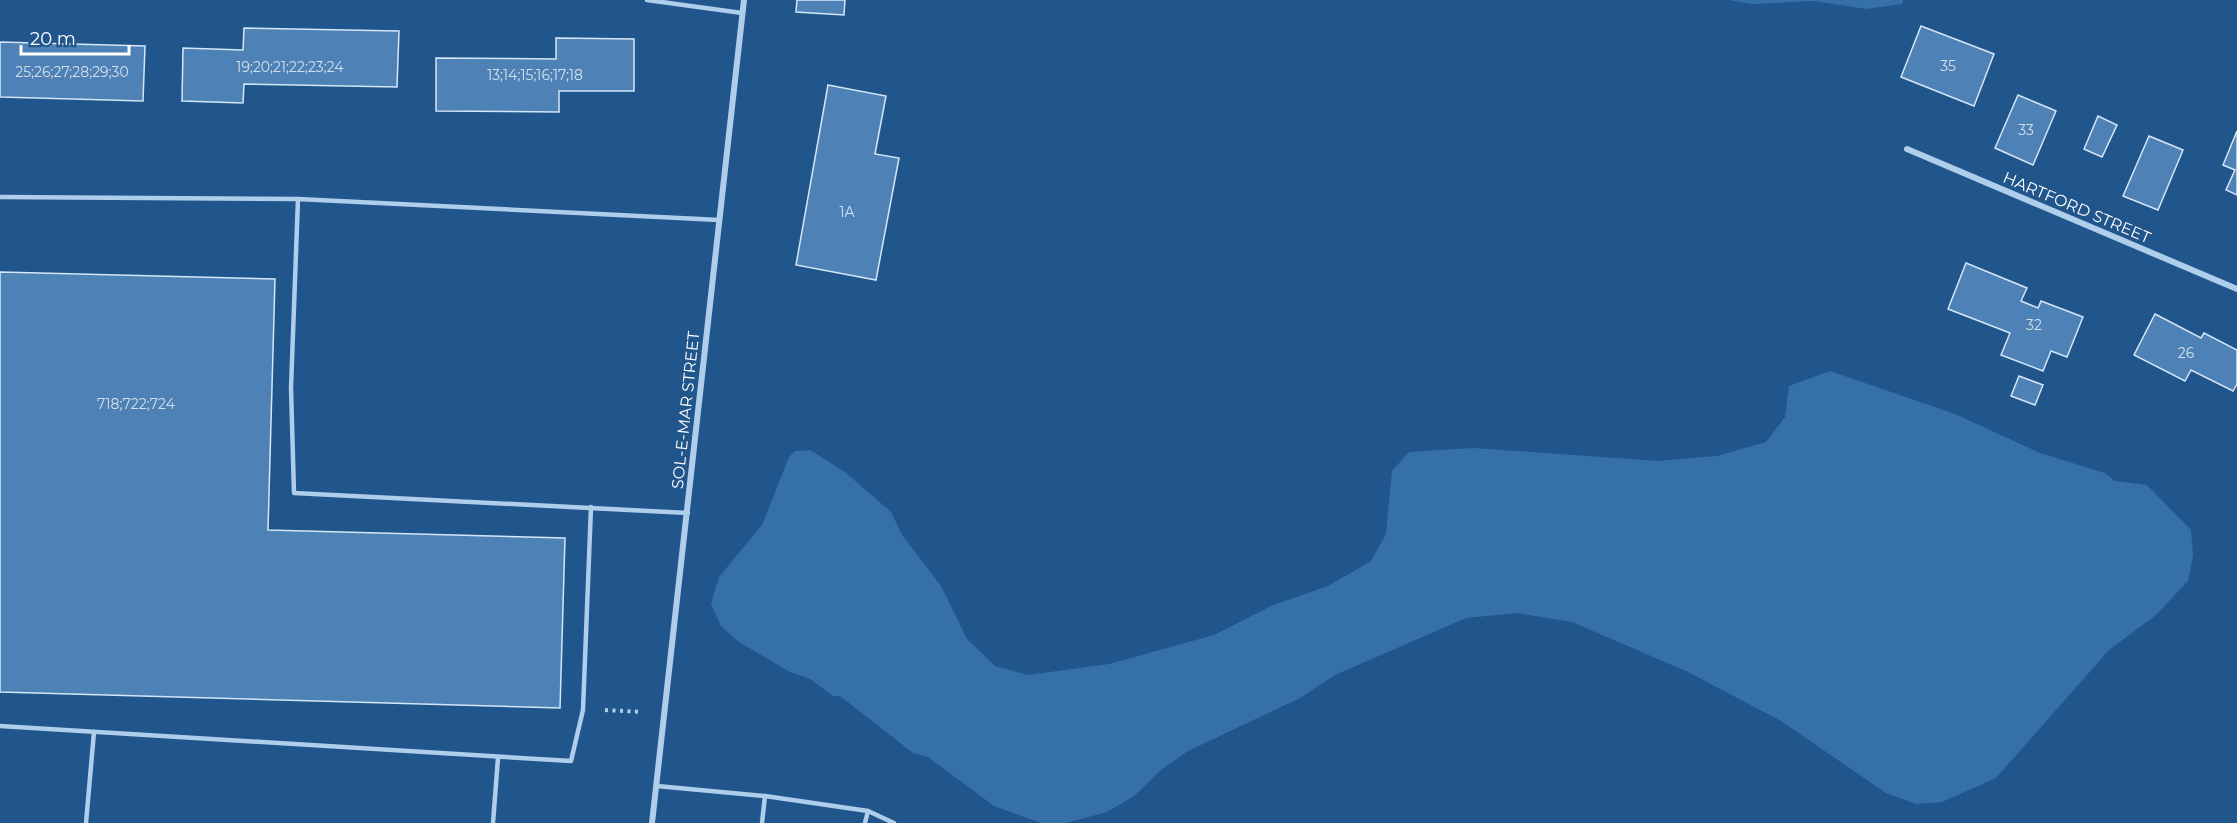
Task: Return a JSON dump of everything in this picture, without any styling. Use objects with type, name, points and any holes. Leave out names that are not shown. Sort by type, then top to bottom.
[{"type":"street","name":"SOL-E-MAR STREET","points":[[652,823],[744,0]]},
{"type":"street","name":"HARTFORD STREET","points":[[1907,149],[2237,290]]},
{"type":"lane","points":[[647,0],[742,13]]},
{"type":"lane","points":[[0,197],[298,199],[719,220]]},
{"type":"lane","points":[[298,199],[291,388],[294,493],[688,513]]},
{"type":"lane","points":[[0,726],[571,761],[583,710],[591,507]]},
{"type":"lane","points":[[86,823],[94,732]]},
{"type":"lane","points":[[493,823],[498,758]]},
{"type":"lane","points":[[657,786],[765,796],[867,811],[894,823]]},
{"type":"lane","points":[[762,823],[765,796]]},
{"type":"lane","points":[[866,823],[867,811]]},
{"type":"path","points":[[583,710],[665,715]]},
{"type":"shaded area","points":[[1729,0],[1903,0],[1902,4],[1866,9],[1814,1],[1752,4]]},
{"type":"shaded area","points":[[1830,371],[1955,414],[2040,453],[2105,473],[2115,481],[2147,485],[2191,530],[2193,555],[2188,581],[2156,615],[2109,650],[1996,778],[1942,802],[1916,804],[1886,793],[1781,721],[1688,672],[1572,622],[1517,613],[1466,618],[1335,675],[1300,698],[1188,751],[1161,770],[1134,796],[1107,812],[1066,823],[1041,823],[994,806],[928,757],[913,753],[840,696],[833,696],[810,679],[790,672],[739,642],[721,626],[711,604],[719,577],[762,525],[789,457],[795,451],[810,450],[845,472],[891,512],[902,535],[941,586],[967,639],[995,666],[1028,675],[1109,664],[1214,635],[1271,606],[1328,586],[1371,561],[1386,534],[1392,471],[1409,452],[1473,448],[1658,461],[1717,456],[1766,442],[1785,417],[1789,386]]},
{"type":"building","points":[[797,0],[845,0],[844,15],[796,12]]},
{"type":"building","points":[[1921,26],[1994,54],[1974,106],[1901,77]]},
{"type":"building","points":[[244,28],[399,31],[397,87],[244,84],[243,103],[182,101],[183,48],[243,50]]},
{"type":"building","points":[[556,38],[634,39],[634,91],[559,91],[559,112],[436,111],[436,58],[556,59]]},
{"type":"building","points":[[0,42],[145,46],[143,101],[0,97]]},
{"type":"building","points":[[828,85],[886,96],[875,154],[899,158],[876,280],[796,265]]},
{"type":"building","points":[[2018,95],[2056,111],[2033,165],[1995,148]]},
{"type":"building","points":[[2098,116],[2117,125],[2102,157],[2084,149]]},
{"type":"building","points":[[2237,131],[2237,195],[2226,190],[2235,170],[2223,165]]},
{"type":"building","points":[[2149,136],[2183,150],[2158,210],[2123,196]]},
{"type":"building","points":[[1966,263],[2027,288],[2021,301],[2038,308],[2041,301],[2083,317],[2067,357],[2051,351],[2043,371],[2001,355],[2010,333],[1948,309]]},
{"type":"building","points":[[0,272],[275,279],[268,530],[565,538],[560,708],[0,692]]},
{"type":"building","points":[[2155,314],[2201,338],[2204,333],[2237,350],[2237,384],[2233,391],[2191,370],[2185,381],[2134,355]]},
{"type":"building","points":[[2019,376],[2043,385],[2035,405],[2011,396]]}]
